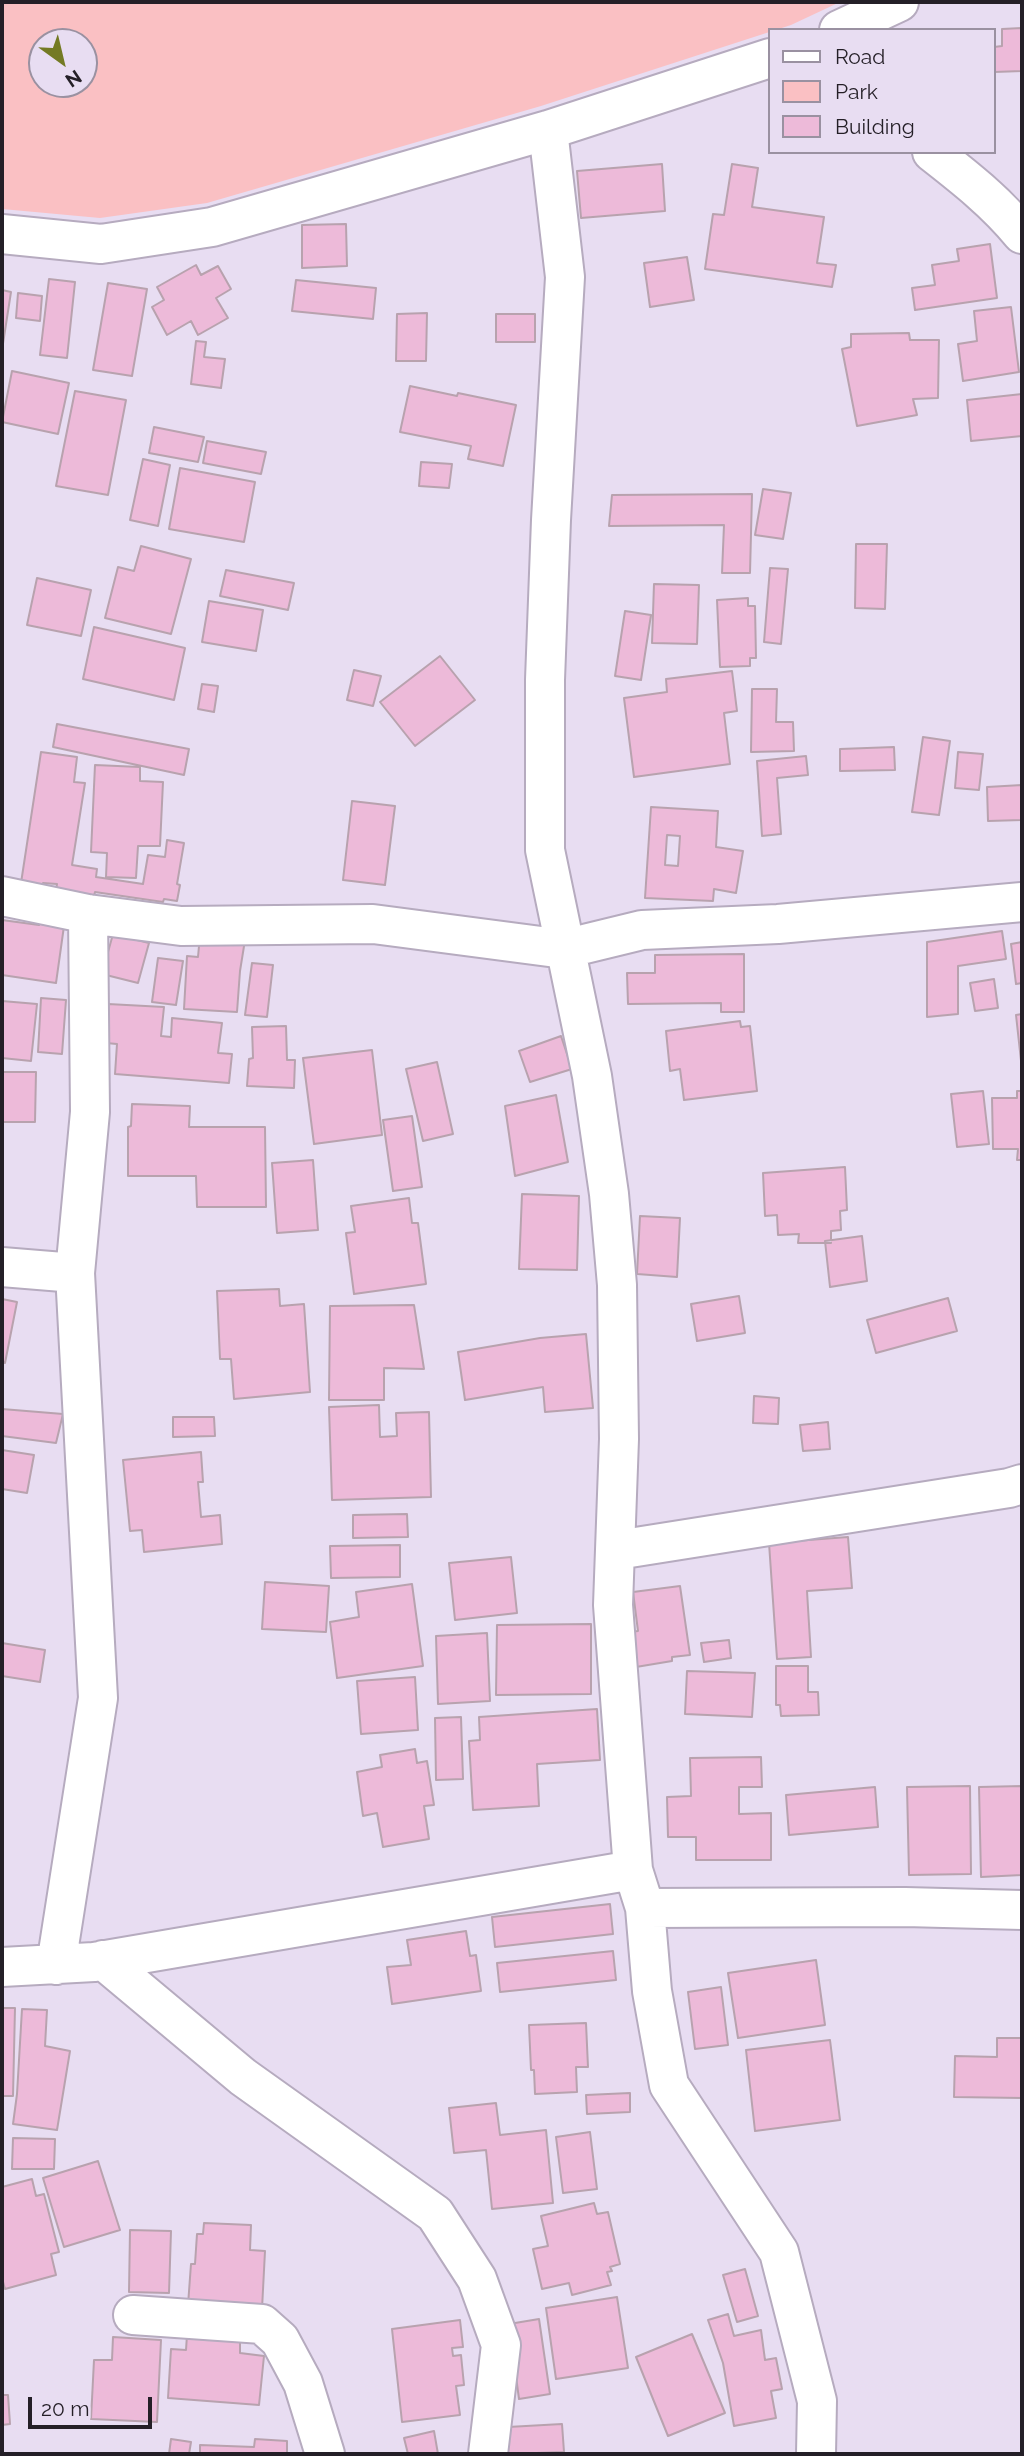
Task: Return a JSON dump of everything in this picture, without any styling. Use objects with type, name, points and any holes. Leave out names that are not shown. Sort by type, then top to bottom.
[{"type":"street","points":[[843,28],[899,2]]},
{"type":"street","points":[[2,234],[101,244],[212,227],[548,130],[768,59]]},
{"type":"street","points":[[548,130],[565,277],[550,534],[545,680],[545,850],[592,1076],[609,1194],[617,1285],[620,1439],[613,1605],[632,1870],[645,1909],[652,1991],[669,2085],[779,2252],[817,2401],[816,2454]]},
{"type":"street","points":[[935,154],[999,208],[1022,234]]},
{"type":"street","points":[[2,896],[88,914],[181,926],[373,924],[565,949],[642,930],[778,924],[1022,902]]},
{"type":"street","points":[[56,1965],[98,1698],[75,1273],[90,1112],[88,914]]},
{"type":"street","points":[[2,1267],[75,1273]]},
{"type":"street","points":[[617,1550],[1010,1489],[1022,1484]]},
{"type":"street","points":[[2,1967],[103,1960],[632,1870]]},
{"type":"street","points":[[645,1909],[905,1907],[1022,1910]]},
{"type":"street","points":[[103,1960],[243,2077],[435,2214],[477,2279],[500,2345],[488,2454]]},
{"type":"street","points":[[132,2315],[262,2324],[280,2340],[303,2383],[325,2454]]},
{"type":"green space","points":[[2,2],[840,2],[791,25],[768,28],[768,32],[541,106],[207,203],[100,218],[2,209]]},
{"type":"building","points":[[1022,28],[1022,71],[996,72],[996,47],[1002,46],[1002,29]]},
{"type":"building","points":[[662,164],[665,211],[581,218],[577,171]]},
{"type":"building","points":[[732,164],[758,168],[752,207],[824,217],[817,263],[836,265],[832,287],[705,269],[713,214],[724,215]]},
{"type":"building","points":[[346,224],[347,266],[302,268],[302,225]]},
{"type":"building","points":[[990,244],[997,298],[915,310],[912,288],[935,285],[932,265],[959,261],[957,249]]},
{"type":"building","points":[[687,257],[694,300],[650,307],[644,263]]},
{"type":"building","points":[[196,265],[201,275],[218,266],[231,289],[216,298],[228,318],[198,335],[191,321],[167,335],[152,307],[164,300],[157,287]]},
{"type":"building","points":[[49,279],[75,282],[67,358],[40,355]]},
{"type":"building","points":[[296,280],[376,288],[373,319],[292,311]]},
{"type":"building","points":[[108,283],[147,289],[132,376],[93,370]]},
{"type":"building","points":[[2,290],[11,292],[2,350]]},
{"type":"building","points":[[18,293],[42,296],[40,321],[16,318]]},
{"type":"building","points":[[1011,307],[1019,372],[963,381],[958,344],[977,341],[974,311]]},
{"type":"building","points":[[427,313],[426,361],[396,361],[397,314]]},
{"type":"building","points":[[496,314],[535,314],[535,342],[496,342]]},
{"type":"building","points":[[909,333],[910,340],[939,340],[938,398],[913,399],[917,415],[857,426],[842,349],[851,347],[851,334]]},
{"type":"building","points":[[196,341],[206,342],[204,357],[225,359],[221,388],[191,384]]},
{"type":"building","points":[[12,371],[69,383],[58,434],[2,422]]},
{"type":"building","points":[[410,386],[516,405],[503,466],[468,459],[471,446],[400,432]]},
{"type":"building","points":[[75,391],[126,400],[108,495],[56,486]]},
{"type":"building","points":[[1022,394],[1022,436],[971,441],[967,400]]},
{"type":"building","points":[[154,427],[204,437],[198,462],[149,453]]},
{"type":"building","points":[[207,441],[266,452],[261,474],[203,463]]},
{"type":"building","points":[[143,459],[170,465],[158,526],[130,520]]},
{"type":"building","points":[[421,462],[452,464],[449,488],[419,486]]},
{"type":"building","points":[[180,468],[255,482],[244,542],[169,529]]},
{"type":"building","points":[[763,489],[791,493],[783,539],[755,535]]},
{"type":"building","points":[[752,494],[750,573],[722,573],[724,525],[609,526],[612,495]]},
{"type":"building","points":[[856,544],[887,544],[885,609],[855,608]]},
{"type":"building","points":[[141,546],[191,559],[171,634],[105,618],[118,567],[134,571]]},
{"type":"building","points":[[770,568],[788,569],[781,644],[764,642]]},
{"type":"building","points":[[226,570],[294,583],[288,610],[220,596]]},
{"type":"building","points":[[37,578],[91,590],[81,636],[27,625]]},
{"type":"building","points":[[654,584],[699,585],[697,644],[652,643]]},
{"type":"building","points":[[748,598],[748,606],[755,606],[756,658],[750,658],[750,666],[720,667],[717,600]]},
{"type":"building","points":[[209,601],[263,610],[256,651],[202,642]]},
{"type":"building","points":[[625,611],[651,615],[641,680],[615,676]]},
{"type":"building","points":[[94,627],[185,648],[174,700],[83,679]]},
{"type":"building","points":[[440,656],[475,700],[415,746],[380,702]]},
{"type":"building","points":[[354,670],[381,676],[373,706],[347,700]]},
{"type":"building","points":[[732,671],[737,711],[724,713],[730,764],[634,777],[624,698],[667,692],[666,679]]},
{"type":"building","points":[[202,684],[218,686],[214,712],[198,709]]},
{"type":"building","points":[[752,689],[777,689],[776,722],[793,722],[794,751],[751,752]]},
{"type":"building","points":[[57,724],[189,749],[184,775],[53,747]]},
{"type":"building","points":[[923,737],[950,741],[939,815],[912,812]]},
{"type":"building","points":[[894,747],[895,770],[840,771],[840,749]]},
{"type":"building","points":[[41,752],[77,757],[74,782],[85,783],[72,865],[97,869],[96,877],[143,884],[148,855],[165,857],[167,840],[184,843],[177,901],[164,899],[163,902],[95,892],[94,896],[56,890],[57,884],[43,883],[42,886],[21,883]]},
{"type":"building","points":[[958,752],[983,754],[979,790],[955,788]]},
{"type":"building","points":[[806,756],[808,775],[777,778],[781,834],[762,836],[757,761]]},
{"type":"building","points":[[95,765],[140,767],[140,781],[163,782],[160,846],[138,846],[136,878],[106,877],[107,853],[91,852]]},
{"type":"building","points":[[1022,785],[1022,820],[988,821],[987,787]]},
{"type":"building","points":[[352,801],[395,806],[385,885],[343,880]]},
{"type":"building","points":[[651,807],[718,811],[716,847],[743,851],[736,893],[714,889],[713,901],[645,898]],"holes":[[[667,835],[680,836],[678,866],[665,865]]]},
{"type":"building","points":[[2,920],[64,926],[56,983],[2,975]]},
{"type":"building","points":[[1002,931],[1006,959],[958,966],[958,1014],[927,1017],[927,942]]},
{"type":"building","points":[[113,934],[149,943],[138,983],[102,974]]},
{"type":"building","points":[[200,935],[245,940],[237,1012],[184,1009],[187,956],[198,957]]},
{"type":"building","points":[[1022,942],[1022,983],[1016,984],[1011,944]]},
{"type":"building","points":[[744,954],[744,1012],[721,1012],[721,1003],[628,1004],[627,973],[655,973],[655,955]]},
{"type":"building","points":[[158,958],[183,961],[176,1005],[152,1002]]},
{"type":"building","points":[[252,963],[273,965],[267,1017],[245,1015]]},
{"type":"building","points":[[994,979],[998,1008],[975,1011],[970,983]]},
{"type":"building","points":[[41,998],[66,1000],[62,1054],[38,1052]]},
{"type":"building","points":[[2,1001],[37,1004],[31,1061],[2,1058]]},
{"type":"building","points":[[108,1004],[164,1007],[161,1036],[171,1037],[172,1018],[222,1023],[218,1053],[232,1054],[229,1083],[115,1074],[117,1044],[106,1043]]},
{"type":"building","points":[[1022,1014],[1022,1070],[1016,1015]]},
{"type":"building","points":[[740,1021],[741,1027],[750,1026],[757,1091],[684,1100],[680,1069],[670,1071],[666,1031]]},
{"type":"building","points":[[286,1026],[287,1060],[295,1060],[294,1088],[247,1086],[249,1059],[253,1058],[252,1027]]},
{"type":"building","points":[[561,1036],[572,1069],[530,1082],[519,1051]]},
{"type":"building","points":[[372,1050],[382,1135],[314,1144],[303,1058]]},
{"type":"building","points":[[437,1062],[453,1134],[423,1141],[406,1069]]},
{"type":"building","points":[[2,1072],[36,1072],[35,1122],[2,1122]]},
{"type":"building","points":[[983,1091],[989,1144],[957,1147],[951,1094]]},
{"type":"building","points":[[1017,1091],[1022,1091],[1022,1160],[1017,1160],[1018,1149],[993,1149],[992,1098],[1017,1098]]},
{"type":"building","points":[[556,1095],[568,1162],[515,1176],[505,1106]]},
{"type":"building","points":[[132,1104],[190,1106],[189,1127],[265,1127],[266,1207],[197,1207],[196,1176],[128,1176],[128,1127],[131,1126]]},
{"type":"building","points":[[412,1116],[422,1187],[393,1191],[383,1120]]},
{"type":"building","points":[[313,1160],[318,1230],[277,1233],[272,1163]]},
{"type":"building","points":[[845,1167],[847,1210],[840,1211],[841,1230],[831,1231],[831,1243],[798,1243],[799,1234],[778,1235],[777,1215],[765,1216],[763,1173]]},
{"type":"building","points":[[522,1194],[579,1196],[577,1270],[519,1269]]},
{"type":"building","points":[[409,1198],[412,1223],[418,1223],[426,1284],[354,1294],[346,1233],[355,1232],[351,1206]]},
{"type":"building","points":[[640,1216],[680,1218],[677,1277],[637,1274]]},
{"type":"building","points":[[862,1236],[867,1281],[830,1287],[825,1241]]},
{"type":"building","points":[[279,1289],[280,1306],[304,1304],[310,1392],[234,1399],[231,1359],[220,1359],[217,1291]]},
{"type":"building","points":[[739,1296],[745,1333],[697,1341],[691,1304]]},
{"type":"building","points":[[948,1298],[957,1331],[876,1353],[867,1320]]},
{"type":"building","points":[[2,1299],[17,1302],[5,1363],[2,1362]]},
{"type":"building","points":[[414,1305],[424,1369],[384,1368],[384,1400],[329,1400],[330,1306]]},
{"type":"building","points":[[586,1334],[593,1408],[545,1412],[543,1387],[465,1400],[458,1352],[540,1338]]},
{"type":"building","points":[[754,1396],[779,1398],[778,1424],[753,1423]]},
{"type":"building","points":[[379,1405],[380,1437],[397,1436],[396,1413],[429,1412],[431,1497],[332,1500],[329,1407]]},
{"type":"building","points":[[2,1409],[63,1414],[56,1443],[2,1436]]},
{"type":"building","points":[[173,1417],[214,1417],[215,1436],[173,1437]]},
{"type":"building","points":[[828,1422],[830,1449],[803,1451],[800,1425]]},
{"type":"building","points":[[2,1450],[34,1455],[27,1493],[2,1489]]},
{"type":"building","points":[[201,1452],[203,1482],[198,1482],[201,1517],[220,1515],[222,1544],[144,1552],[142,1530],[130,1531],[123,1460]]},
{"type":"building","points":[[407,1514],[408,1537],[353,1538],[353,1515]]},
{"type":"building","points":[[848,1537],[852,1588],[807,1591],[811,1657],[777,1659],[769,1543]]},
{"type":"building","points":[[400,1545],[400,1577],[331,1578],[330,1546]]},
{"type":"building","points":[[511,1557],[517,1613],[455,1620],[449,1563]]},
{"type":"building","points":[[265,1582],[329,1586],[326,1632],[262,1629]]},
{"type":"building","points":[[412,1584],[423,1666],[337,1678],[330,1622],[359,1617],[356,1592]]},
{"type":"building","points":[[680,1586],[690,1655],[636,1667],[631,1632],[638,1631],[633,1592]]},
{"type":"building","points":[[591,1624],[591,1694],[496,1695],[497,1625]]},
{"type":"building","points":[[487,1633],[490,1701],[438,1704],[436,1636]]},
{"type":"building","points":[[729,1640],[731,1658],[704,1662],[701,1643]]},
{"type":"building","points":[[2,1643],[45,1650],[40,1682],[2,1676]]},
{"type":"building","points":[[776,1666],[808,1666],[808,1692],[818,1692],[819,1715],[781,1716],[780,1705],[776,1705]]},
{"type":"building","points":[[687,1671],[755,1673],[752,1717],[685,1714]]},
{"type":"building","points":[[415,1677],[418,1730],[361,1734],[357,1681]]},
{"type":"building","points":[[597,1709],[600,1760],[537,1764],[539,1806],[473,1810],[469,1741],[480,1740],[479,1717]]},
{"type":"building","points":[[461,1717],[463,1779],[436,1780],[435,1718]]},
{"type":"building","points":[[415,1749],[417,1763],[427,1761],[434,1805],[424,1806],[429,1839],[383,1847],[377,1813],[363,1816],[357,1772],[382,1767],[380,1755]]},
{"type":"building","points":[[761,1757],[762,1787],[739,1787],[739,1814],[771,1813],[771,1860],[696,1860],[696,1837],[668,1837],[667,1797],[691,1796],[690,1758]]},
{"type":"building","points":[[970,1786],[971,1874],[909,1875],[907,1787]]},
{"type":"building","points":[[1022,1786],[1022,1875],[981,1877],[979,1787]]},
{"type":"building","points":[[875,1787],[878,1827],[789,1835],[786,1795]]},
{"type":"building","points":[[610,1904],[613,1934],[495,1947],[492,1917]]},
{"type":"building","points":[[466,1931],[470,1956],[476,1955],[481,1991],[392,2004],[387,1967],[411,1965],[407,1940]]},
{"type":"building","points":[[613,1951],[616,1980],[500,1992],[497,1963]]},
{"type":"building","points":[[816,1960],[825,2025],[738,2038],[728,1973]]},
{"type":"building","points":[[721,1987],[728,2045],[695,2049],[688,1992]]},
{"type":"building","points":[[2,2008],[15,2008],[13,2096],[2,2096]]},
{"type":"building","points":[[22,2009],[47,2010],[45,2046],[70,2051],[57,2130],[13,2124]]},
{"type":"building","points":[[586,2023],[588,2067],[576,2067],[577,2092],[535,2094],[529,2025]]},
{"type":"building","points":[[997,2038],[1022,2038],[1022,2098],[954,2097],[955,2056],[997,2057]]},
{"type":"building","points":[[830,2040],[840,2120],[755,2131],[746,2050]]},
{"type":"building","points":[[630,2093],[630,2112],[587,2114],[586,2095]]},
{"type":"building","points":[[496,2103],[500,2135],[546,2130],[553,2203],[492,2209],[486,2150],[454,2153],[449,2108]]},
{"type":"building","points":[[590,2132],[597,2189],[563,2193],[556,2137]]},
{"type":"building","points":[[13,2138],[55,2139],[54,2169],[12,2169]]},
{"type":"building","points":[[98,2161],[120,2230],[64,2247],[43,2178]]},
{"type":"building","points":[[32,2179],[36,2196],[44,2194],[59,2252],[51,2254],[56,2275],[5,2289],[2,2278],[2,2187]]},
{"type":"building","points":[[594,2203],[597,2214],[608,2212],[620,2264],[610,2267],[612,2271],[607,2272],[611,2285],[572,2295],[569,2283],[542,2289],[533,2249],[548,2246],[541,2216]]},
{"type":"building","points":[[204,2223],[251,2225],[250,2250],[265,2251],[262,2309],[188,2305],[191,2264],[195,2264],[197,2234],[203,2234]]},
{"type":"building","points":[[130,2230],[171,2231],[169,2293],[129,2292]]},
{"type":"building","points":[[745,2269],[758,2316],[737,2322],[723,2275]]},
{"type":"building","points":[[617,2297],[628,2368],[556,2379],[546,2308]]},
{"type":"building","points":[[728,2314],[734,2336],[761,2330],[765,2360],[776,2358],[782,2389],[771,2391],[776,2418],[734,2426],[723,2363],[708,2320]]},
{"type":"building","points":[[539,2319],[550,2394],[519,2399],[509,2324]]},
{"type":"building","points":[[460,2320],[463,2347],[452,2348],[453,2356],[461,2355],[464,2385],[456,2386],[460,2415],[402,2422],[392,2329]]},
{"type":"building","points":[[692,2334],[725,2413],[668,2436],[636,2357]]},
{"type":"building","points":[[187,2335],[240,2339],[240,2353],[264,2356],[259,2405],[168,2398],[171,2349],[186,2350]]},
{"type":"building","points":[[113,2337],[161,2340],[157,2422],[91,2419],[94,2360],[112,2360]]},
{"type":"building","points":[[2,2395],[8,2395],[10,2424],[2,2425]]},
{"type":"building","points":[[562,2424],[564,2452],[508,2454],[508,2427]]},
{"type":"building","points":[[434,2431],[438,2454],[408,2454],[404,2438]]},
{"type":"building","points":[[171,2439],[191,2442],[189,2454],[169,2454]]},
{"type":"building","points":[[255,2439],[287,2441],[287,2454],[200,2454],[200,2445],[254,2447]]}]
